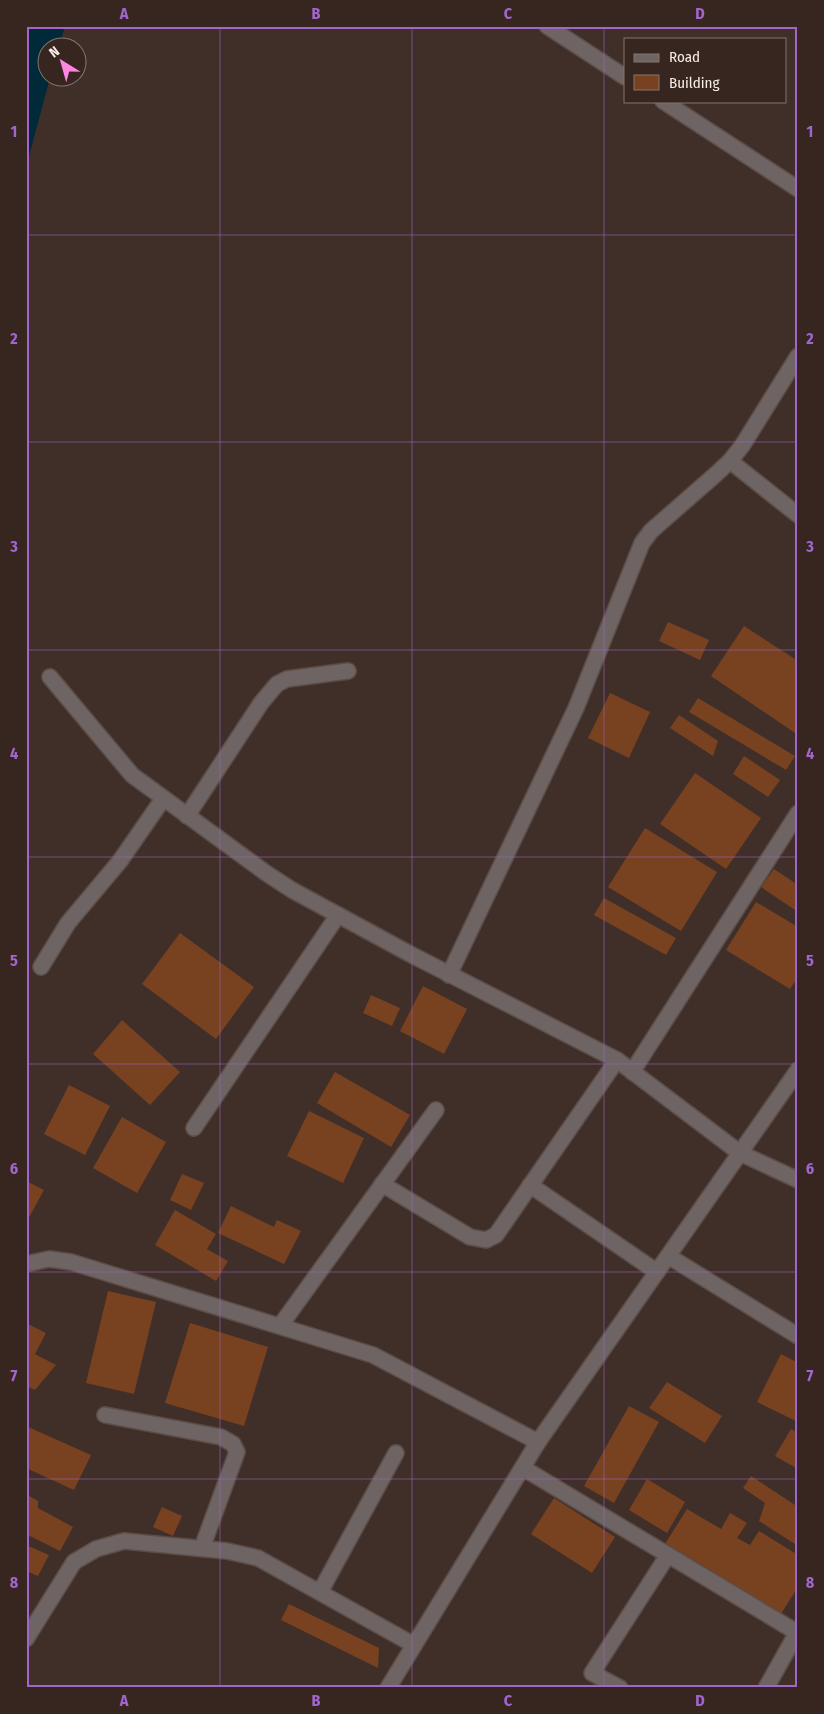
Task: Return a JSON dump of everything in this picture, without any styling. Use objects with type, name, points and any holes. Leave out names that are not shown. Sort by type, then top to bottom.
[{"type":"street","points":[[547,26],[624,76]]},
{"type":"street","points":[[665,102],[798,189]]},
{"type":"street","points":[[449,975],[576,708],[642,543],[650,531],[730,461],[742,446],[798,356]]},
{"type":"street","points":[[730,461],[798,515]]},
{"type":"street","points":[[187,816],[261,703],[277,684],[286,679],[348,670]]},
{"type":"street","points":[[50,677],[132,775],[266,873],[292,890],[449,975],[617,1060],[740,1153],[798,1180]]},
{"type":"street","points":[[41,967],[68,923],[120,861],[163,799]]},
{"type":"street","points":[[632,1072],[798,813]]},
{"type":"street","points":[[194,1128],[338,915]]},
{"type":"street","points":[[382,1184],[470,1237],[486,1240],[496,1234],[617,1060]]},
{"type":"street","points":[[388,1688],[538,1442],[798,1070]]},
{"type":"street","points":[[280,1326],[436,1110]]},
{"type":"street","points":[[530,1185],[657,1272]]},
{"type":"street","points":[[668,1256],[798,1336]]},
{"type":"street","points":[[26,1264],[49,1259],[71,1262],[373,1355],[538,1442]]},
{"type":"street","points":[[106,1415],[221,1437],[233,1444],[237,1452],[202,1548]]},
{"type":"street","points":[[320,1592],[396,1453]]},
{"type":"street","points":[[523,1468],[798,1632],[766,1688]]},
{"type":"street","points":[[26,1639],[74,1562],[96,1549],[124,1542],[202,1548],[258,1558],[414,1645]]},
{"type":"street","points":[[620,1688],[592,1673],[668,1555]]},
{"type":"water","points":[[26,26],[65,26],[62,38],[38,38],[38,88],[47,88],[26,167]]},
{"type":"building","points":[[668,622],[709,640],[700,660],[659,641]]},
{"type":"building","points":[[744,626],[798,661],[798,735],[711,676]]},
{"type":"building","points":[[610,693],[650,712],[629,758],[588,738]]},
{"type":"building","points":[[698,698],[795,756],[786,770],[689,712]]},
{"type":"building","points":[[679,715],[718,741],[713,756],[670,728]]},
{"type":"building","points":[[744,756],[780,780],[768,797],[733,774]]},
{"type":"building","points":[[695,773],[761,818],[726,869],[660,824]]},
{"type":"building","points":[[645,828],[717,872],[681,931],[608,887]]},
{"type":"building","points":[[774,869],[798,885],[798,912],[761,887]]},
{"type":"building","points":[[604,898],[676,938],[666,955],[594,915]]},
{"type":"building","points":[[756,902],[798,927],[798,977],[790,989],[726,950]]},
{"type":"building","points":[[180,933],[254,987],[216,1039],[142,984]]},
{"type":"building","points":[[423,986],[467,1009],[444,1054],[400,1031]]},
{"type":"building","points":[[371,995],[400,1008],[392,1026],[363,1013]]},
{"type":"building","points":[[122,1020],[180,1072],[150,1105],[93,1054]]},
{"type":"building","points":[[335,1072],[410,1115],[391,1147],[317,1103]]},
{"type":"building","points":[[69,1085],[110,1106],[85,1155],[44,1134]]},
{"type":"building","points":[[309,1111],[364,1138],[343,1183],[287,1156]]},
{"type":"building","points":[[122,1117],[166,1142],[137,1193],[93,1168]]},
{"type":"building","points":[[182,1174],[204,1183],[191,1210],[170,1200]]},
{"type":"building","points":[[26,1181],[44,1190],[26,1223]]},
{"type":"building","points":[[231,1206],[274,1227],[277,1220],[301,1231],[284,1264],[218,1233]]},
{"type":"building","points":[[175,1210],[216,1234],[207,1249],[228,1261],[216,1281],[155,1245]]},
{"type":"building","points":[[108,1291],[156,1302],[134,1394],[86,1383]]},
{"type":"building","points":[[26,1323],[46,1333],[35,1354],[56,1365],[35,1390],[26,1386]]},
{"type":"building","points":[[190,1323],[268,1347],[244,1426],[165,1403]]},
{"type":"building","points":[[781,1354],[798,1363],[798,1422],[757,1402]]},
{"type":"building","points":[[667,1382],[722,1416],[705,1443],[649,1408]]},
{"type":"building","points":[[629,1406],[659,1422],[614,1503],[584,1486]]},
{"type":"building","points":[[26,1426],[91,1455],[74,1490],[26,1468]]},
{"type":"building","points":[[791,1429],[798,1433],[798,1469],[775,1456]]},
{"type":"building","points":[[751,1476],[798,1507],[798,1546],[759,1521],[765,1503],[743,1488]]},
{"type":"building","points":[[647,1479],[685,1502],[667,1533],[629,1510]]},
{"type":"building","points":[[26,1494],[38,1501],[38,1508],[73,1527],[60,1551],[26,1534]]},
{"type":"building","points":[[554,1498],[615,1537],[592,1573],[531,1534]]},
{"type":"building","points":[[162,1507],[182,1516],[173,1536],[153,1527]]},
{"type":"building","points":[[687,1509],[721,1529],[730,1513],[747,1523],[737,1538],[750,1545],[759,1531],[798,1555],[798,1587],[779,1617],[663,1547]]},
{"type":"building","points":[[26,1545],[49,1555],[38,1576],[26,1571]]},
{"type":"building","points":[[289,1604],[379,1648],[378,1668],[281,1620]]}]
